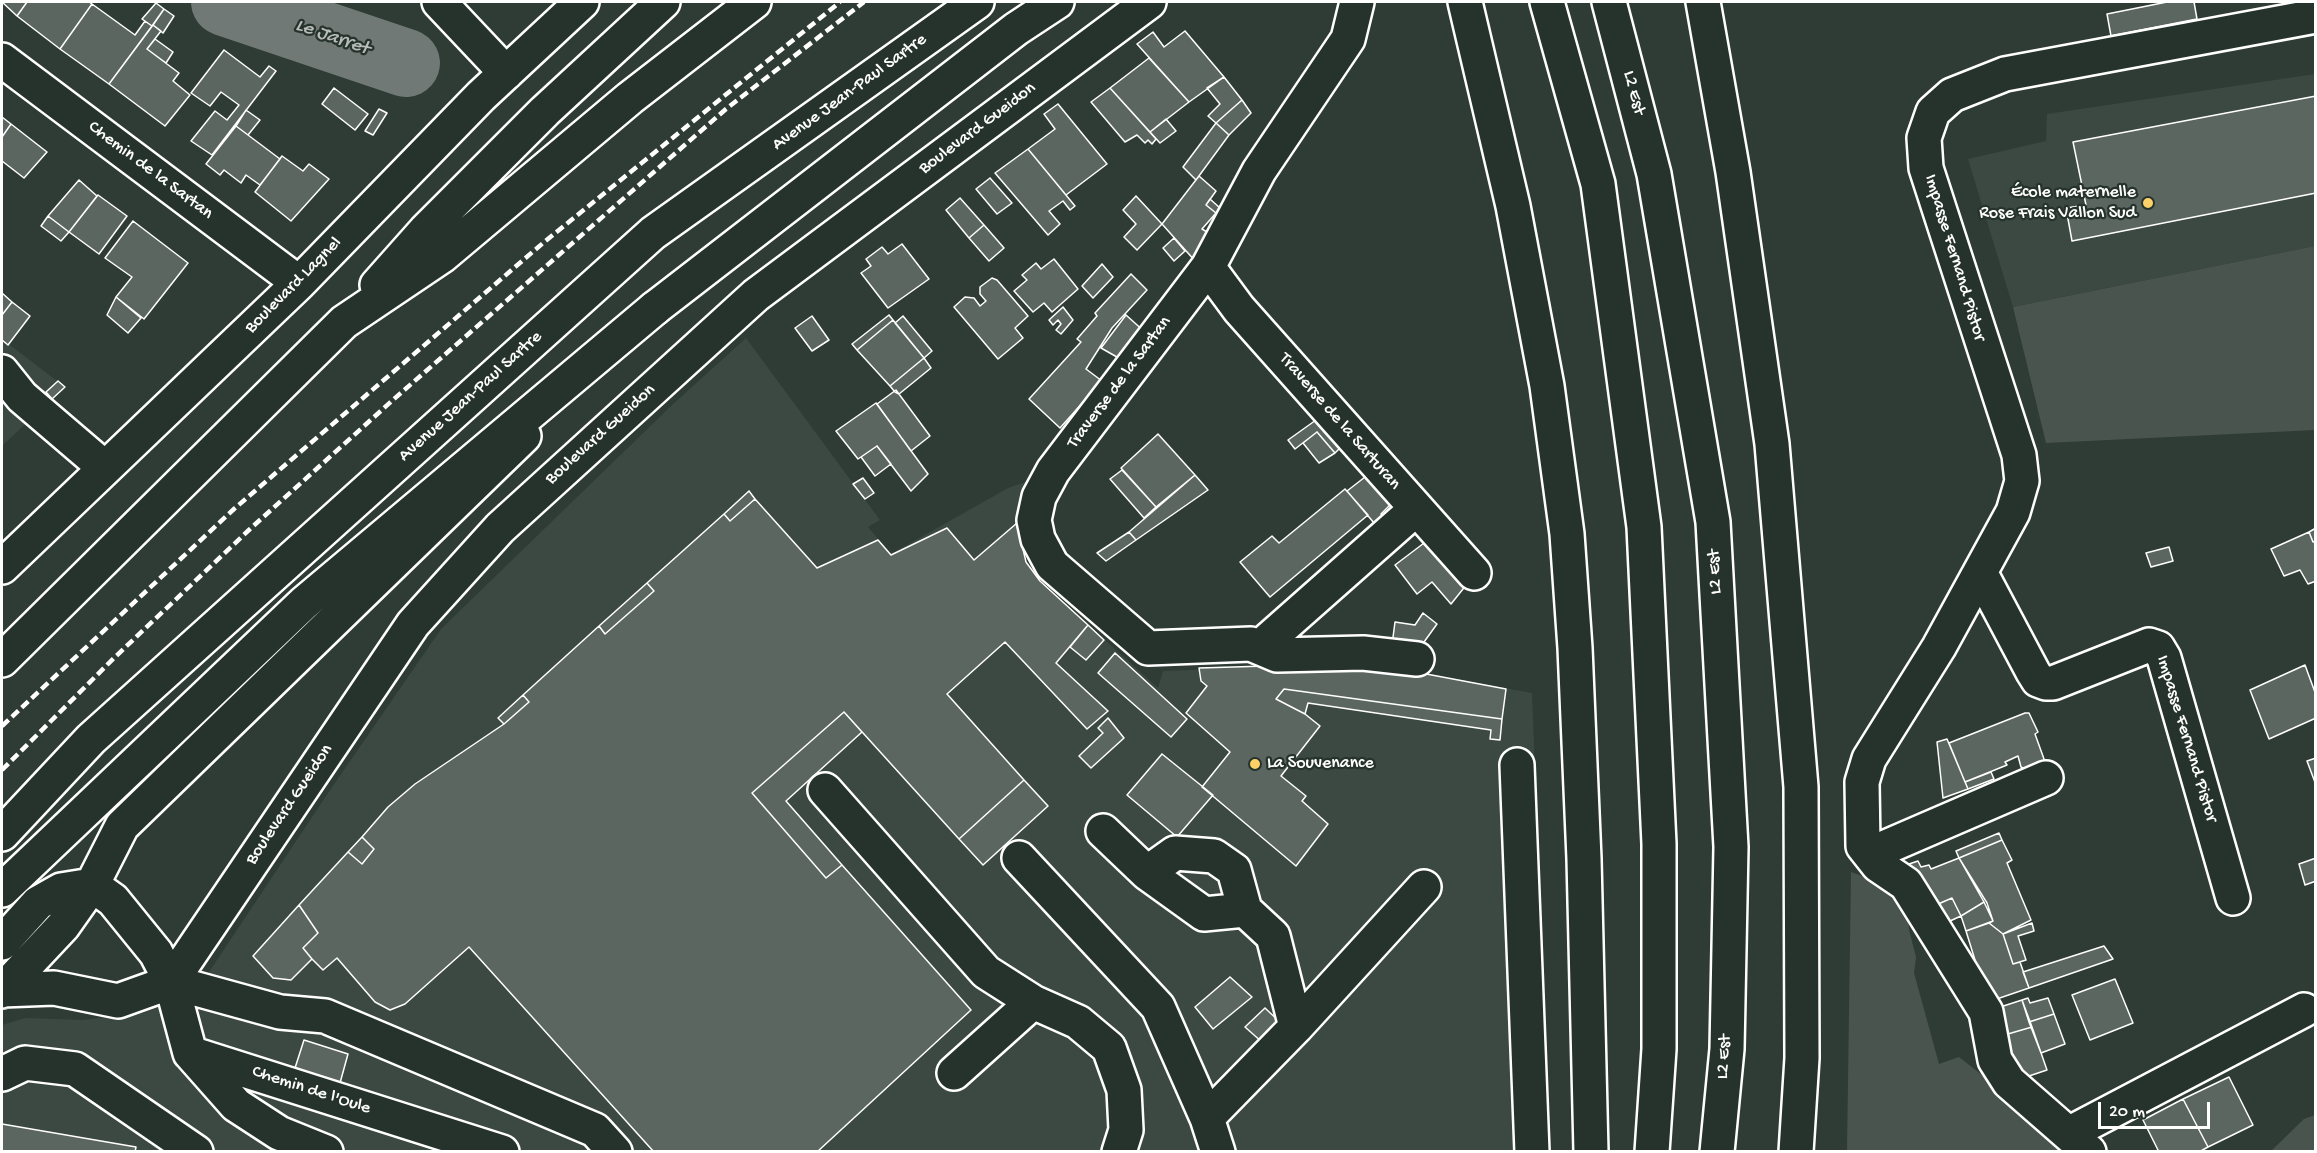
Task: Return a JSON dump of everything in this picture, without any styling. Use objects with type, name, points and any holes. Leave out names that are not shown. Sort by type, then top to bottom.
[{"type":"main road","points":[[440,2],[506,73]]},
{"type":"main road","name":"Boulevard Lagnel","points":[[2,567],[299,283],[506,73],[582,2]]},
{"type":"main road","points":[[2,660],[344,322],[441,215],[545,111],[663,2]]},
{"type":"main road","points":[[344,322],[442,256],[630,98],[754,2]]},
{"type":"main road","name":"Avenue Jean-Paul Sartre","points":[[2,834],[91,739],[653,233],[977,2]]},
{"type":"main road","points":[[2,890],[304,603],[655,308],[1016,29],[1057,2]]},
{"type":"main road","name":"Boulevard Gueidon","points":[[171,982],[413,624],[500,528],[756,295],[1149,2]]},
{"type":"main road","name":"Traverse de la Sartan","points":[[1357,2],[1348,39],[1259,171],[1208,267],[1053,471],[1039,497],[1034,520],[1038,539],[1052,565],[1148,648],[1251,644],[1277,655],[1363,654],[1417,659]]},
{"type":"main road","points":[[1465,2],[1482,64],[1515,218],[1547,386],[1567,534],[1575,648],[1582,812],[1591,1152]]},
{"type":"main road","points":[[1547,2],[1598,184],[1644,527],[1659,844],[1659,1049],[1652,1152]]},
{"type":"main road","name":"L2 Est","points":[[1609,2],[1654,174],[1713,522],[1731,847],[1727,1049],[1718,1152]]},
{"type":"main road","points":[[1703,2],[1733,172],[1772,444],[1801,787],[1802,1058],[1796,1152]]},
{"type":"main road","name":"Impasse Fernand Pistor","points":[[1866,850],[1862,782],[1869,759],[1939,647],[2013,512],[2022,481],[2019,454],[1926,168],[1924,138],[1933,112],[1952,94],[2005,74],[2316,16]]},
{"type":"main road","name":"Chemin de la Sartan","points":[[2,60],[299,283]]},
{"type":"main road","name":"Traverse de la Sarturan","points":[[1208,267],[1239,309],[1474,573]]},
{"type":"main road","points":[[2,991],[63,926],[92,885],[122,826],[655,308]]},
{"type":"main road","points":[[4,379],[105,468]]},
{"type":"main road","points":[[1260,647],[1416,509]]},
{"type":"main road","points":[[2,653],[93,568]]},
{"type":"main road","name":"Impasse Fernand Pistor","points":[[1980,572],[2038,680],[2053,683],[2149,645],[2158,648],[2164,658],[2233,898]]},
{"type":"main road","points":[[1517,765],[1532,1152]]},
{"type":"main road","points":[[2046,778],[1866,850],[1878,865],[1906,884],[1986,1012],[1995,1060],[2009,1082],[2079,1142],[2304,1010]]},
{"type":"main road","points":[[825,790],[986,972],[1033,1002],[1078,1022],[1109,1048],[1124,1090],[1126,1130],[1119,1152]]},
{"type":"main road","points":[[1103,831],[1147,873],[1204,914],[1245,910]]},
{"type":"main road","points":[[1147,873],[1175,853],[1214,856],[1234,870],[1245,910],[1273,936],[1296,1027]]},
{"type":"main road","points":[[1019,858],[1158,1007],[1207,1118],[1218,1152]]},
{"type":"main road","points":[[2,942],[38,903],[61,890],[92,885],[113,900],[156,953],[171,982],[190,1053],[236,1105],[279,1133],[326,1152]]},
{"type":"main road","points":[[1207,1118],[1296,1027],[1424,887]]},
{"type":"main road","points":[[2,991],[54,988],[118,1001],[171,982],[280,1012],[325,1016],[595,1130],[615,1152]]},
{"type":"main road","points":[[954,1072],[1033,1002]]},
{"type":"main road","name":"Chemin de l'Oule","points":[[190,1053],[502,1152]]},
{"type":"main road","points":[[2,1074],[25,1063],[75,1069],[196,1152]]},
{"type":"shaded area","name":"École maternelle Rose Frais Vallon Sud","points":[[2315,74],[2315,246],[2013,307],[1968,159],[2046,141],[2047,114]]},
{"type":"shaded area","points":[[2315,246],[2315,430],[2046,443],[2013,307]]},
{"type":"shaded area","points":[[746,338],[880,520],[868,527],[891,554],[1008,488],[1034,479],[1020,502],[1017,523],[1026,562],[1040,581],[1158,688],[1163,671],[1368,663],[1532,693],[1550,1151],[2,1152],[2,1025],[25,1018],[82,1020],[143,1013],[178,1000],[207,975],[441,629],[672,405]]},
{"type":"shaded area","points":[[2,339],[65,387],[2,446]]},
{"type":"shaded area","points":[[1851,872],[1885,884],[1907,901],[1909,930],[1916,957],[1914,973],[1939,1064],[1959,1057],[2038,1119],[2066,1151],[1847,1152]]},
{"type":"shaded area","points":[[2315,1115],[2315,1151],[2271,1151],[2304,1119]]},
{"type":"building","points":[[2,2],[27,2],[17,16]]},
{"type":"building","points":[[27,2],[89,2],[92,4],[60,49],[17,16]]},
{"type":"building","points":[[2167,2],[2194,2],[2197,19],[2111,36],[2107,14]]},
{"type":"building","points":[[156,3],[164,9],[152,26],[142,19]]},
{"type":"building","points":[[92,4],[135,35],[145,21],[152,26],[109,84],[60,49]]},
{"type":"building","points":[[164,9],[174,16],[163,33],[153,25]]},
{"type":"building","points":[[153,25],[161,31],[147,49],[179,73],[173,81],[190,95],[165,126],[109,84]]},
{"type":"building","points":[[1185,31],[1224,77],[1189,102],[1137,44],[1153,32],[1164,47]]},
{"type":"building","points":[[155,39],[173,52],[166,63],[147,49]]},
{"type":"building","points":[[224,50],[260,77],[269,66],[276,71],[212,155],[191,141],[215,111],[227,120],[239,105],[221,92],[210,106],[191,93]]},
{"type":"building","points":[[1149,58],[1189,102],[1150,132],[1110,88]]},
{"type":"building","points":[[1224,77],[1242,100],[1216,123],[1208,116],[1220,104],[1207,88]]},
{"type":"building","points":[[334,88],[368,114],[355,130],[322,104]]},
{"type":"building","points":[[1110,88],[1156,139],[1152,144],[1148,140],[1145,143],[1137,135],[1125,142],[1091,102]]},
{"type":"building","points":[[2316,96],[2316,193],[2072,241],[2066,208],[2086,205],[2073,142]]},
{"type":"building","points":[[1242,100],[1251,113],[1229,135],[1216,123]]},
{"type":"building","points":[[1058,104],[1107,164],[1066,195],[1028,149],[1055,129],[1044,114]]},
{"type":"building","points":[[379,109],[387,113],[373,135],[365,131]]},
{"type":"building","points":[[246,110],[260,120],[248,135],[236,126]]},
{"type":"building","points":[[2,117],[11,124],[2,137]]},
{"type":"building","points":[[1166,119],[1176,131],[1160,143],[1150,132]]},
{"type":"building","points":[[1216,123],[1229,135],[1196,180],[1183,167]]},
{"type":"building","points":[[11,124],[47,152],[24,178],[2,161],[2,137]]},
{"type":"building","points":[[236,126],[280,159],[260,185],[246,175],[241,183],[224,170],[220,175],[206,164]]},
{"type":"building","points":[[1028,149],[1075,206],[1070,210],[1063,201],[1049,211],[1060,224],[1048,235],[995,173]]},
{"type":"building","points":[[282,156],[303,171],[309,164],[329,179],[291,221],[255,192]]},
{"type":"building","points":[[1199,176],[1216,191],[1206,205],[1216,213],[1202,229],[1212,235],[1196,262],[1162,224]]},
{"type":"building","points":[[990,178],[1012,203],[997,214],[976,189]]},
{"type":"building","points":[[79,180],[97,196],[69,232],[48,216]]},
{"type":"building","points":[[98,195],[127,216],[99,254],[69,232]]},
{"type":"building","points":[[1136,196],[1162,224],[1137,250],[1124,237],[1136,224],[1123,210]]},
{"type":"building","points":[[960,198],[984,225],[969,238],[946,210]]},
{"type":"building","points":[[1210,199],[1220,208],[1216,213],[1206,205]]},
{"type":"building","points":[[48,216],[69,232],[61,241],[41,226]]},
{"type":"building","points":[[133,221],[188,263],[144,319],[116,297],[132,277],[105,258]]},
{"type":"building","points":[[984,225],[1004,248],[989,261],[969,238]]},
{"type":"building","points":[[1174,238],[1185,251],[1174,261],[1163,248]]},
{"type":"building","points":[[902,244],[929,279],[888,308],[861,273],[871,266],[866,259],[882,247],[888,254]]},
{"type":"building","points":[[1054,259],[1078,289],[1052,312],[1044,303],[1033,312],[1014,291],[1027,280],[1022,275],[1036,263],[1041,269]]},
{"type":"building","points":[[1102,264],[1113,277],[1093,298],[1082,286]]},
{"type":"building","points":[[1131,274],[1147,290],[1112,328],[1086,369],[1102,381],[1060,428],[1029,399],[1081,342],[1077,339],[1097,316],[1095,313]]},
{"type":"building","points":[[992,278],[997,280],[1028,316],[1015,328],[1023,338],[998,359],[954,307],[965,297],[974,298],[980,306],[986,301],[980,294],[980,287]]},
{"type":"building","points":[[2,293],[12,302],[2,315]]},
{"type":"building","points":[[116,297],[141,318],[128,333],[107,315]]},
{"type":"building","points":[[12,302],[30,316],[8,345],[2,340],[2,315]]},
{"type":"building","points":[[1063,307],[1073,320],[1061,334],[1056,330],[1061,324],[1058,320],[1053,325],[1049,320]]},
{"type":"building","points":[[889,315],[893,320],[857,350],[852,344]]},
{"type":"building","points":[[1126,315],[1146,333],[1124,361],[1101,348]]},
{"type":"building","points":[[812,316],[829,340],[812,351],[795,328]]},
{"type":"building","points":[[903,316],[932,351],[924,358],[895,323]]},
{"type":"building","points":[[893,320],[924,358],[890,386],[857,350]]},
{"type":"building","points":[[924,358],[931,368],[899,394],[895,392],[890,386]]},
{"type":"building","points":[[58,381],[65,387],[52,399],[46,392]]},
{"type":"building","points":[[896,390],[930,436],[911,451],[877,404]]},
{"type":"building","points":[[876,403],[928,474],[911,491],[877,446],[858,459],[836,431]]},
{"type":"building","points":[[1316,420],[1321,427],[1324,422],[1343,445],[1335,453],[1317,432],[1295,449],[1288,440]]},
{"type":"building","points":[[1317,432],[1335,453],[1319,463],[1303,443]]},
{"type":"building","points":[[1158,434],[1195,475],[1156,507],[1121,468]]},
{"type":"building","points":[[877,446],[891,464],[875,476],[861,457]]},
{"type":"building","points":[[1122,470],[1156,507],[1144,518],[1110,479]]},
{"type":"building","points":[[1374,470],[1397,498],[1381,514],[1389,523],[1380,530],[1347,491]]},
{"type":"building","points":[[1195,475],[1208,490],[1136,540],[1129,532]]},
{"type":"building","points":[[863,478],[874,493],[865,499],[853,484]]},
{"type":"building","points":[[1345,489],[1368,515],[1270,597],[1240,562],[1272,536],[1279,543]]},
{"type":"building","points":[[749,491],[755,499],[730,521],[724,514]]},
{"type":"building","points":[[755,499],[817,568],[878,540],[891,555],[947,528],[974,560],[1017,523],[1026,562],[1040,581],[1088,625],[1056,663],[1108,711],[1087,729],[1005,642],[947,694],[1024,780],[959,839],[844,712],[752,793],[826,878],[842,865],[971,1010],[817,1152],[654,1152],[469,947],[405,1004],[390,1010],[375,1002],[337,958],[323,970],[312,959],[303,948],[318,933],[299,905],[348,852],[362,864],[374,849],[362,837],[388,807],[415,784],[504,724],[529,702],[523,695],[599,626],[605,634],[654,591],[647,583],[724,514],[730,521]]},
{"type":"building","points":[[2316,528],[2316,541],[2313,542],[2309,532]]},
{"type":"building","points":[[1129,532],[1136,540],[1106,561],[1097,553]]},
{"type":"building","points":[[2309,532],[2313,542],[2316,541],[2316,581],[2308,584],[2300,570],[2284,576],[2271,549]]},
{"type":"building","points":[[1432,537],[1471,579],[1451,604],[1432,582],[1417,594],[1395,565]]},
{"type":"building","points":[[2169,547],[2173,561],[2151,567],[2146,553]]},
{"type":"building","points":[[647,583],[654,591],[605,634],[599,626]]},
{"type":"building","points":[[1423,613],[1437,624],[1419,649],[1392,645],[1395,622],[1415,625]]},
{"type":"building","points":[[1088,625],[1104,640],[1086,660],[1070,647]]},
{"type":"building","points":[[1115,653],[1187,719],[1171,737],[1098,673]]},
{"type":"building","name":"La Souvenance","points":[[1368,663],[1506,689],[1502,719],[1284,689],[1276,699],[1305,714],[1320,726],[1281,776],[1306,796],[1302,801],[1328,824],[1296,866],[1202,787],[1230,752],[1186,713],[1207,686],[1201,681],[1199,668]]},
{"type":"building","points":[[2305,665],[2316,695],[2316,718],[2269,739],[2250,690]]},
{"type":"building","points":[[1284,689],[1502,719],[1500,740],[1490,739],[1491,730],[1308,703],[1305,714],[1276,699]]},
{"type":"building","points":[[523,695],[529,702],[504,724],[498,718]]},
{"type":"building","points":[[844,712],[862,732],[786,801],[842,865],[826,878],[752,793]]},
{"type":"building","points":[[2029,713],[2038,732],[2035,734],[2044,759],[2041,767],[2028,771],[2021,767],[2018,756],[2005,762],[2007,765],[1965,782],[1949,743]]},
{"type":"building","points":[[1108,718],[1124,738],[1091,768],[1079,756],[1103,733],[1098,728]]},
{"type":"building","points":[[1947,739],[1968,789],[1943,798],[1937,742]]},
{"type":"building","points":[[1162,754],[1213,795],[1177,837],[1127,795]]},
{"type":"building","points":[[2316,758],[2316,785],[2307,761]]},
{"type":"building","points":[[1991,772],[1994,779],[1968,789],[1965,782]]},
{"type":"building","points":[[1024,780],[1048,806],[983,865],[959,839]]},
{"type":"building","points":[[1999,833],[2002,840],[1959,858],[1956,851]]},
{"type":"building","points":[[362,837],[374,849],[362,864],[348,852]]},
{"type":"building","points":[[2002,840],[2012,860],[2007,863],[2031,920],[2003,934],[1989,923],[1993,921],[1987,903],[1959,858]]},
{"type":"building","points":[[1959,858],[1984,902],[1961,916],[1952,898],[1929,908],[1906,865],[1918,861],[1921,867],[1929,865],[1931,869]]},
{"type":"building","points":[[2316,858],[2316,881],[2305,885],[2299,864]]},
{"type":"building","points":[[1952,898],[1961,916],[1939,926],[1929,908]]},
{"type":"building","points":[[1984,902],[1993,921],[1966,931],[1961,916]]},
{"type":"building","points":[[299,905],[318,933],[303,948],[312,959],[291,980],[273,978],[253,956]]},
{"type":"building","points":[[1989,923],[2003,934],[2013,964],[2020,962],[2029,988],[1988,1002],[1966,931]]},
{"type":"building","points":[[2032,923],[2034,931],[2018,936],[2026,960],[2013,964],[2003,934]]},
{"type":"building","points":[[2104,946],[2113,959],[2029,988],[2023,972]]},
{"type":"building","points":[[1230,977],[1252,997],[1213,1029],[1195,1007]]},
{"type":"building","points":[[2115,979],[2133,1023],[2090,1040],[2072,995]]},
{"type":"building","points":[[2028,998],[2030,1003],[2048,998],[2054,1014],[2029,1022],[2022,1000]]},
{"type":"building","points":[[2022,1000],[2032,1027],[2001,1036],[1991,1010]]},
{"type":"building","points":[[1265,1008],[1283,1025],[1263,1043],[1245,1027]]},
{"type":"building","points":[[2054,1014],[2065,1044],[2041,1053],[2029,1022]]},
{"type":"building","points":[[2032,1027],[2047,1070],[2023,1078],[2001,1036]]},
{"type":"building","points":[[304,1040],[348,1054],[340,1083],[295,1068]]},
{"type":"building","points":[[2229,1077],[2253,1125],[2208,1147],[2183,1099]]},
{"type":"building","points":[[2183,1099],[2208,1147],[2199,1152],[2159,1152],[2143,1120]]},
{"type":"building","points":[[2,1124],[136,1147],[135,1152],[2,1152]]},
{"type":"waterway","name":"Le Jarret","points":[[225,2],[406,63]]},
{"type":"railway","points":[[2,726],[234,509],[543,243],[840,2]]},
{"type":"railway","points":[[2,770],[114,658],[250,529],[394,399],[726,109],[864,2]]},
{"type":"place","name":"École maternelle Rose Frais Vallon Sud","points":[[2148,203]]},
{"type":"place","name":"La Souvenance","points":[[1255,764]]}]
